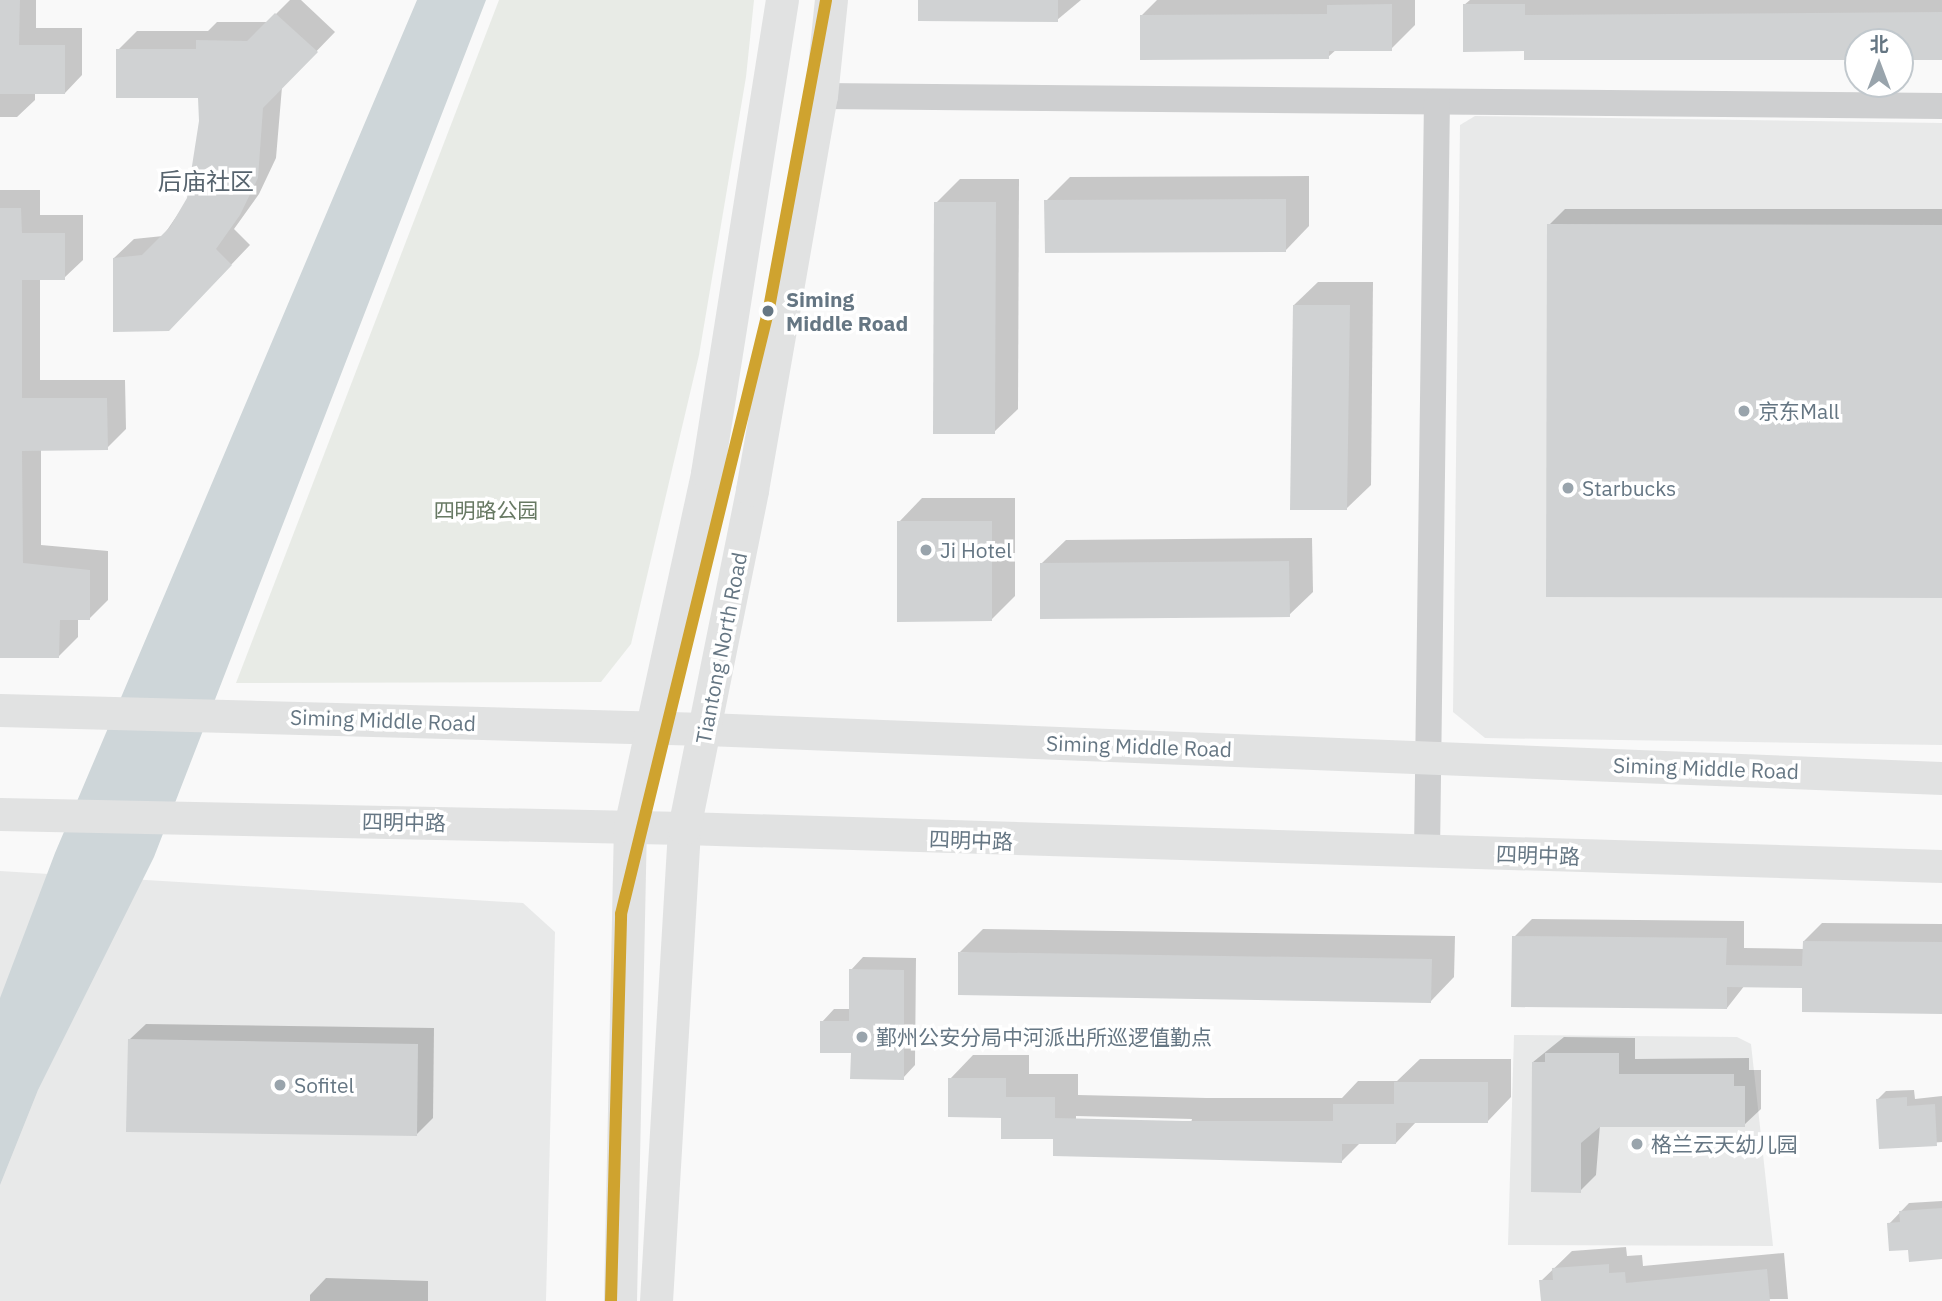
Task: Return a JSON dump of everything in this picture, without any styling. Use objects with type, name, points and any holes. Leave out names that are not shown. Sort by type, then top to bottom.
[{"type":"main road","points":[[620,1301],[630,827],[707,472],[782,0]]},
{"type":"main road","name":"Tiantong North Road","points":[[656,1301],[684,828],[706,729],[821,96],[831,0]]},
{"type":"main road","name":"Siming Middle Road","points":[[0,710],[651,727],[1942,778]]},
{"type":"main road","name":"四明中路","points":[[0,814],[684,828],[1942,866]]},
{"type":"street","points":[[821,96],[1942,106]]},
{"type":"street","points":[[1427,852],[1437,102]]},
{"type":"shaded area","points":[[417,0],[486,0],[154,857],[38,1090],[0,1185],[0,998],[55,853]]},
{"type":"shaded area","points":[[1475,116],[1942,123],[1942,745],[1485,738],[1453,712],[1460,125]]},
{"type":"shaded area","points":[[0,871],[523,903],[555,932],[546,1301],[0,1301]]},
{"type":"shaded area","name":"格兰云天幼儿园","points":[[1514,1035],[1737,1037],[1751,1044],[1773,1246],[1508,1245]]},
{"type":"green space","name":"四明路公园","points":[[499,0],[754,0],[746,77],[699,355],[631,644],[601,682],[236,683]]},
{"type":"building","points":[[0,0],[20,0],[19,45],[65,45],[65,94],[0,94]]},
{"type":"building","points":[[918,0],[1058,0],[1058,22],[918,21]]},
{"type":"building","points":[[1392,4],[1392,51],[1329,51],[1329,59],[1140,60],[1140,15],[1327,14],[1327,5]]},
{"type":"building","points":[[1463,4],[1525,4],[1525,15],[1942,12],[1942,60],[1914,60],[1914,28],[1844,28],[1844,60],[1524,60],[1524,51],[1463,52]]},
{"type":"building","points":[[275,13],[318,52],[263,108],[258,178],[240,215],[216,249],[232,265],[169,331],[113,332],[113,258],[142,255],[170,227],[187,198],[199,121],[198,98],[116,98],[116,49],[196,49],[196,40],[247,41]]},
{"type":"building","points":[[1286,199],[1286,252],[1045,253],[1044,200]]},
{"type":"building","points":[[934,202],[996,202],[995,434],[933,434]]},
{"type":"building","points":[[0,208],[21,208],[22,233],[65,233],[65,280],[22,280],[22,398],[107,398],[108,450],[22,451],[23,563],[90,570],[90,620],[60,620],[59,658],[0,658]]},
{"type":"building","name":"京东Mall","points":[[1547,224],[1942,225],[1942,598],[1546,597]]},
{"type":"building","points":[[1293,305],[1350,305],[1347,510],[1290,510]]},
{"type":"building","points":[[897,521],[992,521],[992,621],[897,622]]},
{"type":"building","points":[[1289,561],[1290,617],[1040,619],[1040,563]]},
{"type":"building","points":[[1512,936],[1727,938],[1726,965],[1802,966],[1803,941],[1942,942],[1942,1014],[1802,1012],[1802,988],[1727,987],[1727,1009],[1511,1007]]},
{"type":"building","points":[[958,952],[1432,959],[1431,1003],[958,995]]},
{"type":"building","name":"鄞州公安分局中河派出所巡逻值勤点","points":[[849,969],[904,970],[904,1080],[850,1079],[851,1053],[820,1053],[820,1021],[849,1021]]},
{"type":"building","points":[[128,1039],[418,1044],[417,1136],[126,1132]]},
{"type":"building","points":[[1545,1053],[1619,1053],[1619,1074],[1734,1074],[1734,1086],[1745,1086],[1745,1127],[1600,1127],[1581,1143],[1581,1193],[1531,1192],[1532,1062],[1545,1062]]},
{"type":"building","points":[[948,1078],[1006,1078],[1006,1097],[1055,1097],[1055,1118],[1183,1121],[1333,1121],[1333,1104],[1394,1104],[1394,1082],[1488,1082],[1488,1123],[1396,1123],[1396,1144],[1342,1144],[1342,1163],[1053,1156],[1053,1139],[1001,1139],[1001,1118],[948,1117]]},
{"type":"building","points":[[1907,1097],[1907,1106],[1935,1104],[1937,1146],[1879,1149],[1876,1099]]},
{"type":"building","points":[[1942,1208],[1942,1259],[1909,1262],[1908,1250],[1889,1251],[1887,1223],[1900,1222],[1899,1211]]},
{"type":"building","points":[[1609,1264],[1609,1273],[1625,1272],[1626,1283],[1767,1269],[1770,1301],[1541,1301],[1539,1280],[1553,1280],[1552,1268]]},
{"type":"transit line","points":[[611,1301],[621,914],[769,308],[826,0]]},
{"type":"place","name":"Siming Middle Road","points":[[768,311]]},
{"type":"place","name":"京东Mall","points":[[1744,411]]},
{"type":"place","name":"Starbucks","points":[[1568,488]]},
{"type":"place","name":"Ji Hotel","points":[[926,550]]},
{"type":"place","name":"鄞州公安分局中河派出所巡逻值勤点","points":[[862,1037]]},
{"type":"place","name":"Sofitel","points":[[280,1085]]},
{"type":"place","name":"格兰云天幼儿园","points":[[1637,1144]]},
{"type":"district","name":"后庙社区","points":[[206,182]]}]
